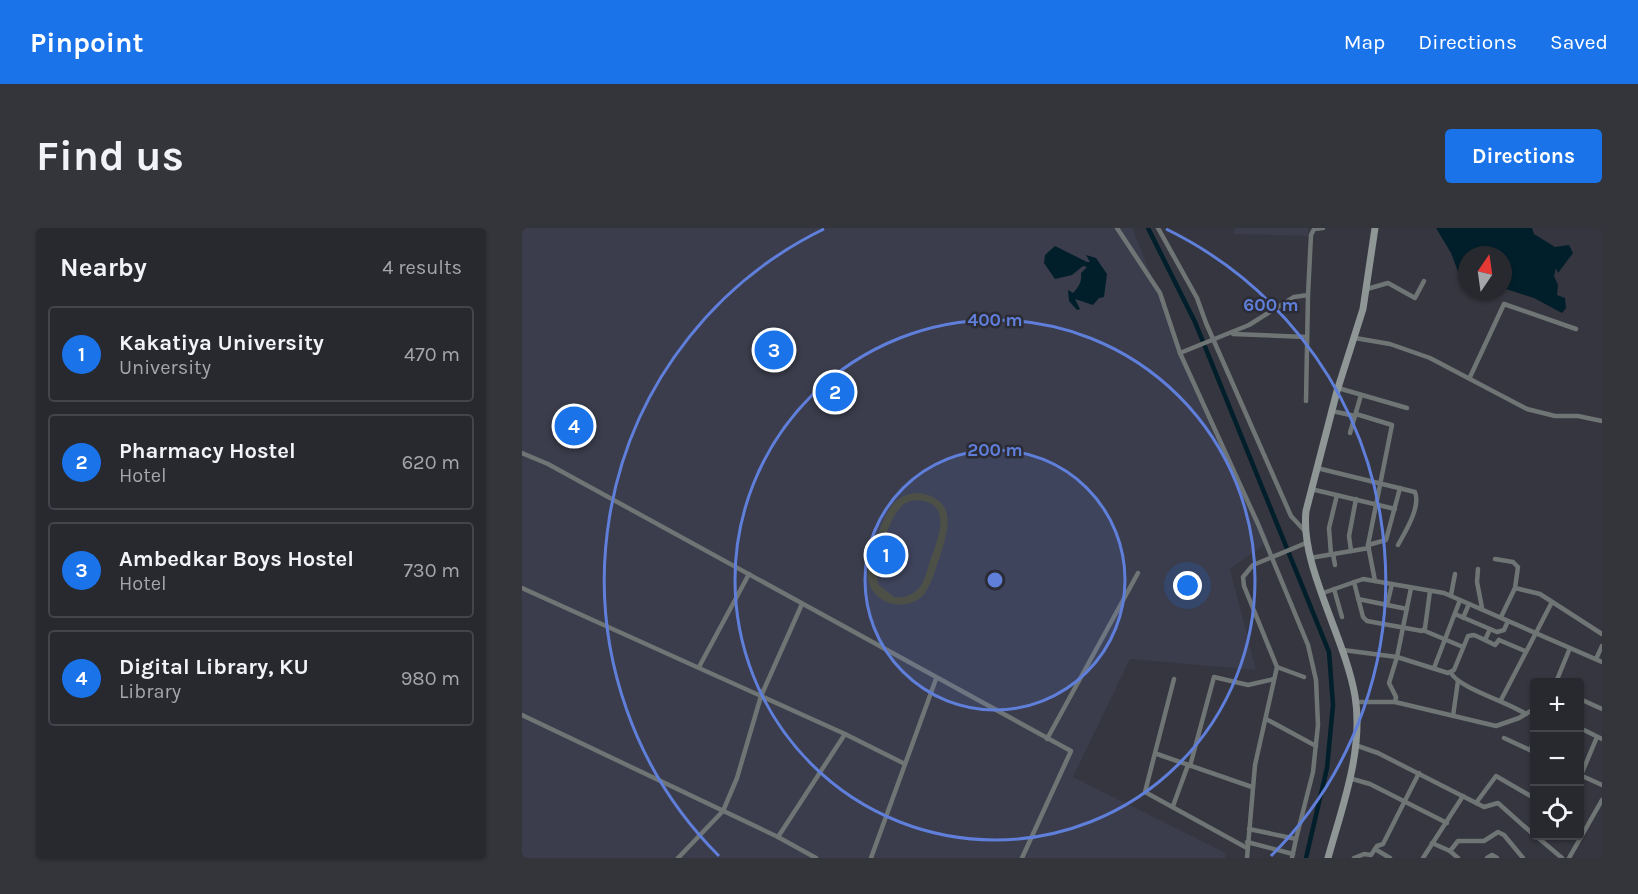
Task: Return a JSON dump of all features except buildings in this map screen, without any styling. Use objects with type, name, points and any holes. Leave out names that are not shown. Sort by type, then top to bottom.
[{"type":"street","points":[[1117,228],[1160,293],[1180,353],[1274,557],[1313,663],[1319,706],[1316,746],[1313,772],[1293,856],[1247,845],[1146,792],[1174,679]]},
{"type":"street","points":[[1158,228],[1197,298],[1292,516],[1304,530]]},
{"type":"street","points":[[1306,400],[1306,337],[1311,235],[1314,229],[1323,228]]},
{"type":"street","points":[[1328,858],[1349,778],[1355,745],[1355,702],[1343,650],[1303,544],[1304,530],[1311,489],[1367,289],[1375,228]]},
{"type":"street","points":[[1367,289],[1388,283],[1415,298],[1424,281]]},
{"type":"street","points":[[1180,353],[1231,333],[1294,297],[1308,295]]},
{"type":"street","points":[[1470,377],[1504,304],[1575,328]]},
{"type":"street","points":[[1231,333],[1306,337]]},
{"type":"street","points":[[1355,338],[1400,347],[1430,358],[1527,409],[1555,416],[1578,416],[1602,421]]},
{"type":"street","points":[[1338,388],[1407,408]]},
{"type":"street","points":[[1350,433],[1361,395]]},
{"type":"street","points":[[1332,411],[1392,425],[1368,547],[1375,581]]},
{"type":"street","points":[[522,453],[548,464],[936,679],[1071,751],[1022,858]]},
{"type":"street","points":[[1317,468],[1413,490],[1417,496],[1410,520],[1398,545]]},
{"type":"street","points":[[1310,558],[1385,542],[1400,488]]},
{"type":"street","points":[[1311,489],[1395,509]]},
{"type":"street","points":[[1335,565],[1329,528],[1337,495]]},
{"type":"street","points":[[1351,551],[1349,536],[1356,499]]},
{"type":"street","points":[[1247,858],[1252,787],[1277,667],[1244,586],[1243,577],[1253,565],[1303,544]]},
{"type":"street","points":[[1495,559],[1518,565],[1515,588],[1501,617]]},
{"type":"street","points":[[1478,569],[1477,585],[1482,608]]},
{"type":"street","points":[[1047,739],[1138,573]]},
{"type":"street","points":[[699,667],[749,574]]},
{"type":"street","points":[[1451,595],[1455,574]]},
{"type":"street","points":[[1323,593],[1363,579],[1451,595],[1602,662]]},
{"type":"street","points":[[1353,582],[1363,617],[1367,621],[1425,632],[1464,647]]},
{"type":"street","points":[[1387,604],[1392,584]]},
{"type":"street","points":[[522,588],[845,734],[905,764]]},
{"type":"street","points":[[1395,702],[1395,693],[1389,685],[1398,657],[1411,588]]},
{"type":"street","points":[[1515,588],[1540,594],[1601,632]]},
{"type":"street","points":[[1334,589],[1342,617]]},
{"type":"street","points":[[1425,632],[1430,591]]},
{"type":"street","points":[[1358,599],[1407,609]]},
{"type":"street","points":[[1434,668],[1460,600]]},
{"type":"street","points":[[1501,700],[1552,602]]},
{"type":"street","points":[[678,858],[723,811],[737,778],[761,696],[802,604]]},
{"type":"street","points":[[1463,618],[1469,604]]},
{"type":"street","points":[[1455,614],[1490,629],[1502,631]]},
{"type":"street","points":[[1451,673],[1470,634],[1495,645],[1508,621]]},
{"type":"street","points":[[1485,640],[1490,629]]},
{"type":"street","points":[[1499,640],[1526,651]]},
{"type":"street","points":[[1596,659],[1602,646]]},
{"type":"street","points":[[1559,678],[1570,648]]},
{"type":"street","points":[[1343,650],[1398,657],[1451,673],[1458,681],[1526,714]]},
{"type":"street","points":[[1277,667],[1304,677]]},
{"type":"street","points":[[1173,806],[1189,766],[1214,677],[1248,685],[1274,679]]},
{"type":"street","points":[[871,858],[936,679]]},
{"type":"street","points":[[1453,716],[1458,681]]},
{"type":"street","points":[[1584,701],[1602,709]]},
{"type":"street","points":[[1355,702],[1395,702],[1500,726],[1530,712]]},
{"type":"street","points":[[522,715],[778,837],[816,858]]},
{"type":"street","points":[[1266,719],[1316,746]]},
{"type":"street","points":[[1584,730],[1600,738],[1584,768]]},
{"type":"street","points":[[778,837],[845,734]]},
{"type":"street","points":[[1504,738],[1530,750]]},
{"type":"street","points":[[1355,745],[1485,807],[1492,802],[1498,803],[1530,831]]},
{"type":"street","points":[[1156,754],[1252,787]]},
{"type":"street","points":[[1354,858],[1364,854],[1371,855],[1383,844],[1419,774]]},
{"type":"street","points":[[1476,803],[1496,776],[1530,796]]},
{"type":"street","points":[[1584,777],[1602,785]]},
{"type":"street","points":[[1349,778],[1370,784],[1405,800],[1447,824]]},
{"type":"street","points":[[1423,858],[1463,796]]},
{"type":"street","points":[[1569,858],[1602,800]]},
{"type":"street","points":[[1249,829],[1296,839]]},
{"type":"street","points":[[1450,850],[1455,842],[1484,841],[1498,831],[1523,858]]},
{"type":"street","points":[[1541,840],[1562,858]]},
{"type":"street","points":[[1432,843],[1450,850],[1458,858]]},
{"type":"street","points":[[1375,849],[1382,856],[1390,858]]},
{"type":"street","points":[[1487,858],[1492,855],[1497,858]]},
{"type":"shaded area","points":[[522,228],[1132,228],[1185,359],[1269,541],[1230,569],[1256,670],[1130,659],[1073,777],[1226,853],[1225,858],[522,858]]},
{"type":"shaded area","points":[[1235,228],[1308,228],[1308,236],[1234,234]]},
{"type":"shaded area","points":[[1436,228],[1532,228],[1534,234],[1555,247],[1569,245],[1573,253],[1558,273],[1556,268],[1554,276],[1558,285],[1557,295],[1565,298],[1566,308],[1562,313],[1534,298],[1512,291],[1512,246],[1458,246],[1458,271],[1451,253]]},
{"type":"shaded area","points":[[1055,246],[1087,262],[1090,262],[1086,255],[1096,258],[1107,274],[1104,297],[1099,298],[1093,305],[1075,299],[1080,309],[1077,310],[1069,301],[1068,290],[1073,293],[1075,291],[1081,273],[1087,267],[1083,266],[1072,275],[1055,279],[1044,263],[1045,255]]},
{"type":"green space","points":[[920,493],[941,502],[946,510],[945,538],[930,585],[925,593],[913,602],[892,604],[878,597],[872,589],[868,575],[871,554],[887,514],[895,502],[907,495]],"holes":[[[916,500],[928,502],[939,513],[940,531],[925,576],[922,584],[913,593],[905,597],[894,597],[879,585],[877,578],[879,558],[886,535],[902,505]]]},
{"type":"waterway","points":[[1148,228],[1195,322],[1329,652],[1333,705],[1327,768],[1306,858]]},
{"type":"place","name":"Ambedkar Boys Hostel","points":[[774,350]]},
{"type":"place","name":"Pharmacy Hostel","points":[[835,392]]},
{"type":"place","name":"Digital Library, KU","points":[[574,426]]},
{"type":"place","name":"Kakatiya University","points":[[886,555]]}]
